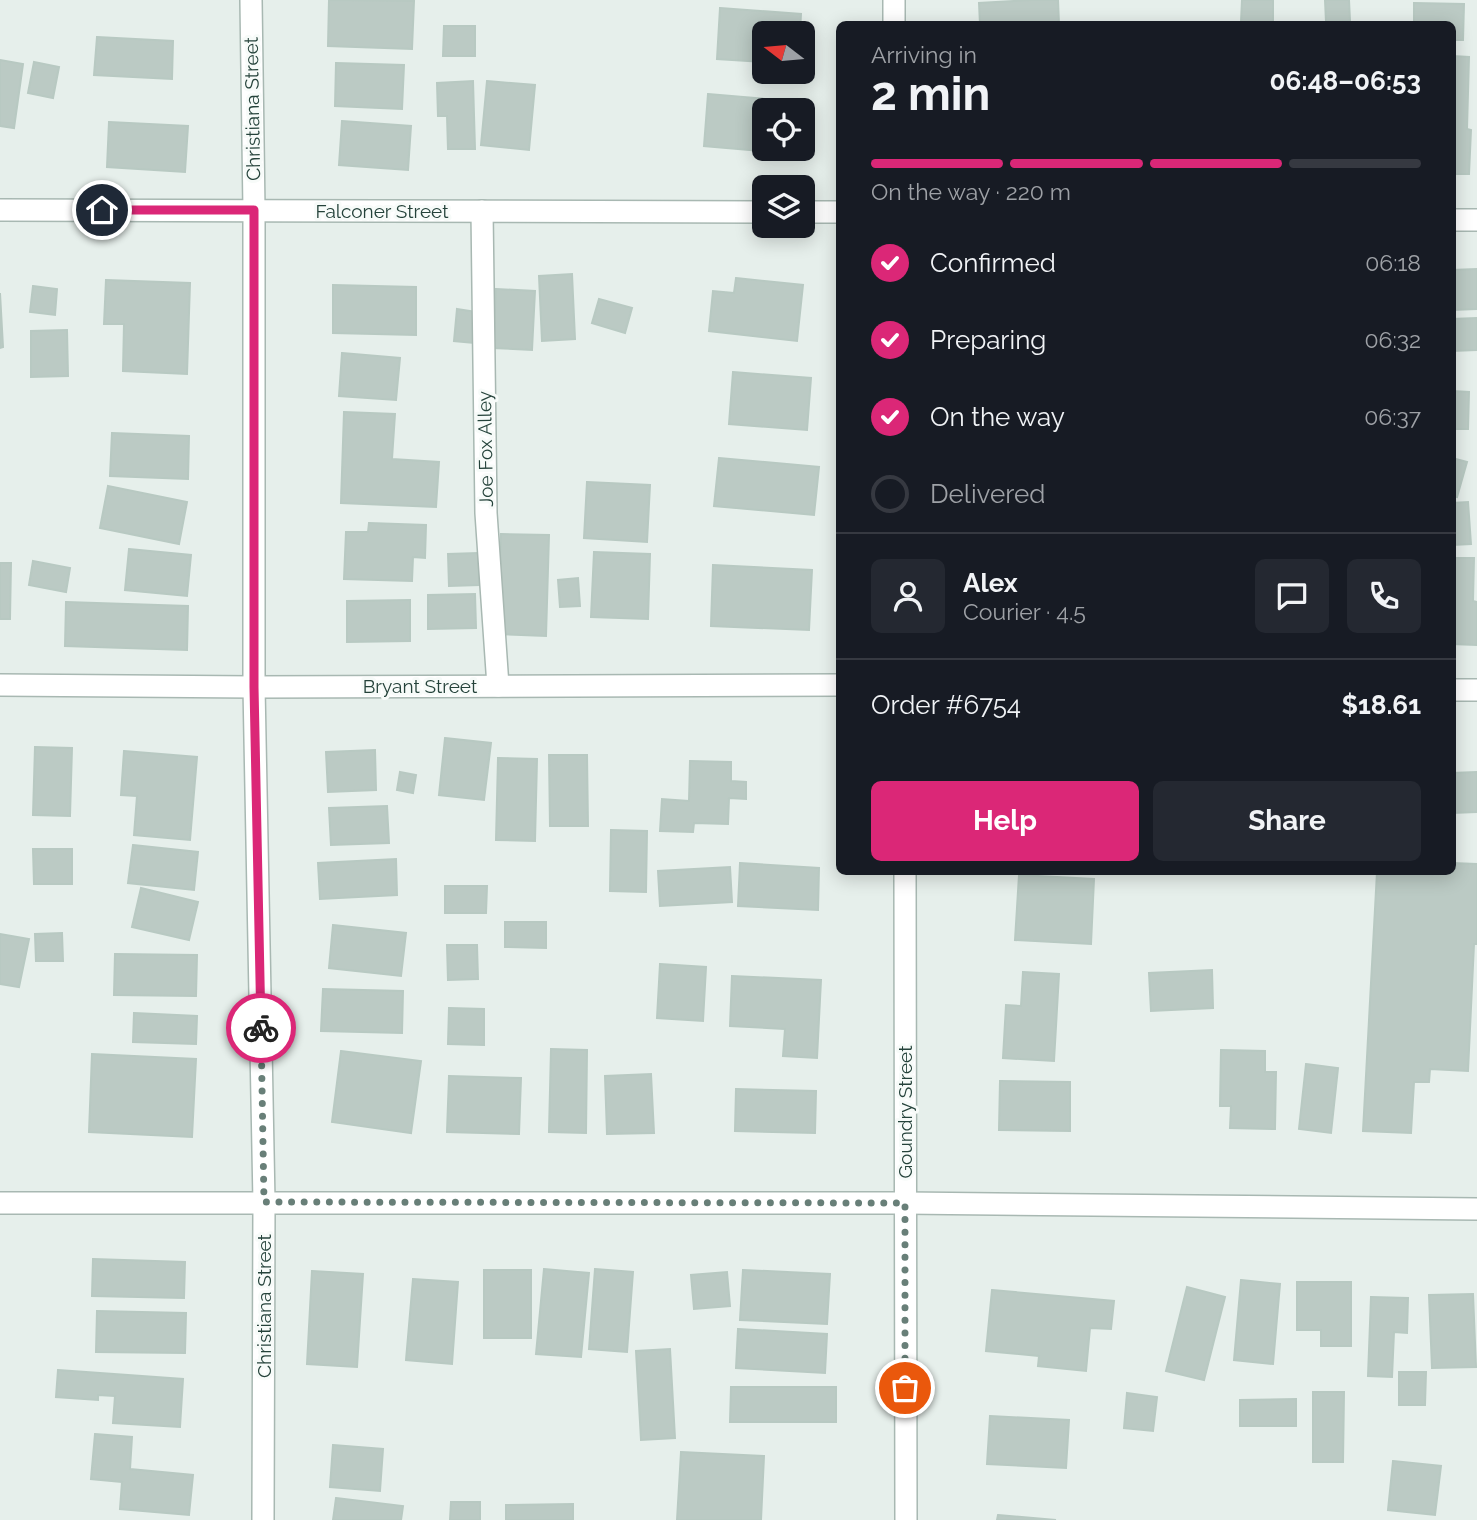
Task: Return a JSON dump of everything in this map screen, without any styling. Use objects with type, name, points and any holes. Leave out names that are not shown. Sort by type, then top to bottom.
[{"type":"street","name":"Christiana Street","points":[[251,0],[254,687],[264,1202],[263,1520]]},
{"type":"street","points":[[894,0],[894,21]]},
{"type":"street","name":"Falconer Street","points":[[0,210],[752,212]]},
{"type":"street","name":"Joe Fox Alley","points":[[482,211],[486,513],[498,686]]},
{"type":"street","points":[[815,212],[836,212]]},
{"type":"street","points":[[1456,220],[1477,220]]},
{"type":"street","name":"Bryant Street","points":[[0,685],[836,685]]},
{"type":"street","points":[[1456,690],[1477,690]]},
{"type":"street","name":"Goundry Street","points":[[905,875],[906,1520]]},
{"type":"street","points":[[0,1203],[905,1203],[1477,1209]]},
{"type":"building","points":[[329,0],[414,1],[412,49],[328,46]]},
{"type":"building","points":[[1058,0],[1059,21],[980,21],[979,3]]},
{"type":"building","points":[[1242,0],[1273,0],[1273,21],[1241,21]]},
{"type":"building","points":[[1325,0],[1349,0],[1350,21],[1326,21]]},
{"type":"building","points":[[1414,3],[1464,4],[1463,40],[1456,40],[1456,21],[1414,21]]},
{"type":"building","points":[[720,8],[801,14],[801,21],[752,21],[752,61],[717,59]]},
{"type":"building","points":[[444,26],[475,26],[475,56],[443,56]]},
{"type":"building","points":[[97,37],[173,41],[172,79],[94,75]]},
{"type":"building","points":[[1456,56],[1469,57],[1469,174],[1456,174]]},
{"type":"building","points":[[0,60],[23,64],[14,128],[0,126]]},
{"type":"building","points":[[34,62],[59,67],[53,98],[28,93]]},
{"type":"building","points":[[336,63],[404,65],[402,109],[335,106]]},
{"type":"building","points":[[473,81],[475,149],[448,149],[447,116],[438,116],[437,83]]},
{"type":"building","points":[[487,81],[535,85],[529,150],[481,145]]},
{"type":"building","points":[[708,94],[754,98],[752,98],[752,150],[704,146]]},
{"type":"building","points":[[342,121],[411,126],[408,170],[339,165]]},
{"type":"building","points":[[109,122],[188,126],[185,172],[107,167]]},
{"type":"building","points":[[1477,269],[1477,309],[1456,310],[1456,270]]},
{"type":"building","points":[[572,274],[575,339],[542,341],[539,276]]},
{"type":"building","points":[[736,278],[803,285],[797,341],[709,331],[713,291],[734,293]]},
{"type":"building","points":[[106,280],[190,283],[187,374],[123,371],[124,324],[104,324]]},
{"type":"building","points":[[333,285],[416,287],[416,335],[333,333]]},
{"type":"building","points":[[33,286],[57,289],[55,315],[30,312]]},
{"type":"building","points":[[496,289],[535,291],[532,350],[493,348]]},
{"type":"building","points":[[0,293],[3,347],[0,348]]},
{"type":"building","points":[[599,299],[632,308],[625,333],[592,323]]},
{"type":"building","points":[[457,309],[477,312],[474,343],[454,341]]},
{"type":"building","points":[[1477,318],[1477,350],[1456,351],[1456,319]]},
{"type":"building","points":[[67,330],[68,376],[31,377],[31,331]]},
{"type":"building","points":[[342,353],[400,358],[396,400],[339,396]]},
{"type":"building","points":[[733,372],[811,378],[807,430],[729,424]]},
{"type":"building","points":[[1456,391],[1469,392],[1468,429],[1456,429]]},
{"type":"building","points":[[344,412],[395,414],[392,459],[439,462],[436,507],[341,503]]},
{"type":"building","points":[[112,433],[189,436],[188,479],[110,476]]},
{"type":"building","points":[[719,458],[819,467],[814,515],[714,506]]},
{"type":"building","points":[[1456,459],[1467,462],[1456,497]]},
{"type":"building","points":[[587,482],[650,485],[647,542],[584,538]]},
{"type":"building","points":[[108,486],[187,502],[179,544],[100,528]]},
{"type":"building","points":[[1468,502],[1471,544],[1456,545],[1456,503]]},
{"type":"building","points":[[369,523],[426,525],[425,558],[413,557],[412,581],[344,579],[346,532],[368,532]]},
{"type":"building","points":[[501,534],[549,535],[546,636],[498,634]]},
{"type":"building","points":[[129,549],[191,555],[187,596],[125,590]]},
{"type":"building","points":[[594,552],[650,554],[648,619],[591,617]]},
{"type":"building","points":[[478,553],[479,585],[449,586],[448,554]]},
{"type":"building","points":[[1456,558],[1474,558],[1473,601],[1477,602],[1477,645],[1456,644]]},
{"type":"building","points":[[33,561],[70,568],[66,592],[29,585]]},
{"type":"building","points":[[0,563],[11,563],[10,619],[0,619]]},
{"type":"building","points":[[713,565],[812,570],[809,630],[711,626]]},
{"type":"building","points":[[578,578],[580,606],[560,607],[558,580]]},
{"type":"building","points":[[475,594],[476,628],[428,629],[428,595]]},
{"type":"building","points":[[410,600],[410,641],[347,642],[347,601]]},
{"type":"building","points":[[66,602],[188,606],[187,650],[65,646]]},
{"type":"building","points":[[445,738],[491,743],[484,800],[439,795]]},
{"type":"building","points":[[35,747],[72,748],[70,816],[33,815]]},
{"type":"building","points":[[375,750],[376,790],[328,792],[326,752]]},
{"type":"building","points":[[124,751],[197,757],[190,840],[134,835],[137,796],[121,795]]},
{"type":"building","points":[[549,755],[587,755],[588,826],[550,826]]},
{"type":"building","points":[[498,758],[537,759],[535,841],[496,840]]},
{"type":"building","points":[[690,761],[731,762],[731,781],[746,782],[746,799],[729,798],[728,824],[694,823],[693,832],[660,831],[662,799],[689,801]]},
{"type":"building","points":[[400,772],[416,775],[413,793],[397,790]]},
{"type":"building","points":[[1477,772],[1477,812],[1456,813],[1456,773]]},
{"type":"building","points":[[387,806],[389,843],[331,845],[329,808]]},
{"type":"building","points":[[611,830],[647,831],[646,892],[610,891]]},
{"type":"building","points":[[133,845],[198,852],[194,890],[128,883]]},
{"type":"building","points":[[33,849],[72,849],[72,884],[34,884]]},
{"type":"building","points":[[396,859],[397,895],[320,899],[318,863]]},
{"type":"building","points":[[740,863],[819,868],[818,910],[738,906]]},
{"type":"building","points":[[1456,863],[1477,864],[1477,944],[1474,944],[1468,1071],[1430,1069],[1429,1082],[1414,1082],[1411,1133],[1363,1131],[1377,875],[1456,875]]},
{"type":"building","points":[[730,867],[732,902],[660,906],[658,871]]},
{"type":"building","points":[[1019,875],[1094,879],[1091,944],[1015,940]]},
{"type":"building","points":[[445,886],[487,886],[486,913],[445,913]]},
{"type":"building","points":[[141,888],[198,902],[189,940],[132,927]]},
{"type":"building","points":[[505,922],[546,922],[546,948],[505,947]]},
{"type":"building","points":[[333,925],[406,933],[401,976],[329,968]]},
{"type":"building","points":[[62,933],[63,961],[36,961],[35,934]]},
{"type":"building","points":[[0,934],[29,939],[19,987],[0,984]]},
{"type":"building","points":[[447,945],[477,945],[478,979],[448,980]]},
{"type":"building","points":[[115,954],[197,955],[196,996],[114,995]]},
{"type":"building","points":[[660,964],[706,967],[703,1021],[657,1018]]},
{"type":"building","points":[[1212,970],[1213,1008],[1151,1011],[1149,973]]},
{"type":"building","points":[[1023,972],[1059,974],[1054,1061],[1003,1058],[1006,1005],[1021,1006]]},
{"type":"building","points":[[732,976],[821,980],[817,1058],[783,1056],[785,1029],[730,1026]]},
{"type":"building","points":[[323,989],[403,991],[402,1033],[321,1031]]},
{"type":"building","points":[[449,1008],[484,1009],[484,1045],[448,1044]]},
{"type":"building","points":[[134,1013],[197,1016],[196,1044],[133,1042]]},
{"type":"building","points":[[551,1049],[587,1050],[586,1133],[549,1132]]},
{"type":"building","points":[[1221,1050],[1265,1051],[1265,1072],[1276,1072],[1275,1129],[1230,1128],[1231,1106],[1220,1106]]},
{"type":"building","points":[[341,1051],[421,1061],[411,1133],[332,1122]]},
{"type":"building","points":[[92,1054],[196,1059],[192,1137],[89,1132]]},
{"type":"building","points":[[1306,1064],[1338,1068],[1331,1133],[1299,1129]]},
{"type":"building","points":[[651,1074],[654,1133],[607,1134],[605,1076]]},
{"type":"building","points":[[449,1076],[521,1078],[519,1134],[447,1132]]},
{"type":"building","points":[[1000,1081],[1070,1082],[1070,1131],[999,1130]]},
{"type":"building","points":[[736,1089],[816,1091],[815,1133],[735,1131]]},
{"type":"building","points":[[93,1259],[185,1262],[184,1298],[92,1296]]},
{"type":"building","points":[[544,1269],[589,1273],[581,1357],[536,1354]]},
{"type":"building","points":[[595,1269],[633,1272],[627,1352],[589,1349]]},
{"type":"building","points":[[484,1270],[531,1270],[531,1338],[484,1338]]},
{"type":"building","points":[[743,1270],[830,1274],[827,1324],[740,1320]]},
{"type":"building","points":[[312,1271],[363,1274],[357,1367],[307,1364]]},
{"type":"building","points":[[727,1272],[730,1306],[694,1309],[691,1275]]},
{"type":"building","points":[[413,1279],[458,1282],[452,1364],[406,1360]]},
{"type":"building","points":[[1241,1280],[1280,1284],[1273,1364],[1234,1360]]},
{"type":"building","points":[[1297,1282],[1351,1282],[1351,1346],[1321,1346],[1321,1330],[1297,1330]]},
{"type":"building","points":[[1187,1287],[1225,1297],[1204,1380],[1166,1371]]},
{"type":"building","points":[[992,1290],[1114,1301],[1111,1329],[1090,1328],[1086,1371],[1038,1366],[1039,1356],[986,1351]]},
{"type":"building","points":[[1473,1294],[1476,1367],[1432,1368],[1429,1295]]},
{"type":"building","points":[[1371,1297],[1408,1298],[1407,1333],[1394,1332],[1392,1377],[1368,1376]]},
{"type":"building","points":[[97,1311],[186,1313],[185,1353],[96,1352]]},
{"type":"building","points":[[738,1329],[827,1334],[825,1373],[736,1368]]},
{"type":"building","points":[[670,1349],[675,1438],[641,1440],[636,1351]]},
{"type":"building","points":[[58,1370],[183,1379],[180,1427],[113,1423],[115,1396],[98,1395],[98,1400],[56,1397]]},
{"type":"building","points":[[1399,1372],[1426,1372],[1425,1405],[1399,1405]]},
{"type":"building","points":[[731,1387],[836,1387],[836,1422],[730,1422]]},
{"type":"building","points":[[1313,1392],[1344,1392],[1343,1462],[1313,1462]]},
{"type":"building","points":[[1127,1393],[1157,1397],[1153,1431],[1124,1428]]},
{"type":"building","points":[[1296,1399],[1296,1426],[1240,1426],[1240,1400]]},
{"type":"building","points":[[990,1416],[1069,1420],[1066,1468],[987,1464]]},
{"type":"building","points":[[95,1434],[132,1437],[130,1469],[193,1475],[189,1515],[120,1509],[122,1482],[91,1479]]},
{"type":"building","points":[[333,1445],[383,1449],[380,1491],[330,1487]]},
{"type":"building","points":[[681,1452],[764,1456],[761,1520],[677,1520]]},
{"type":"building","points":[[1393,1461],[1441,1466],[1435,1515],[1388,1510]]},
{"type":"building","points":[[336,1498],[403,1506],[401,1520],[333,1520]]},
{"type":"building","points":[[451,1502],[480,1502],[480,1520],[450,1520]]},
{"type":"building","points":[[573,1504],[573,1520],[506,1520],[506,1505]]},
{"type":"building","points":[[998,1515],[1056,1520],[997,1520]]},
{"type":"way so far","points":[[261,1028],[264,1202],[905,1203],[905,1388]]},
{"type":"route","points":[[102,210],[254,210],[254,687],[261,1028]]}]
